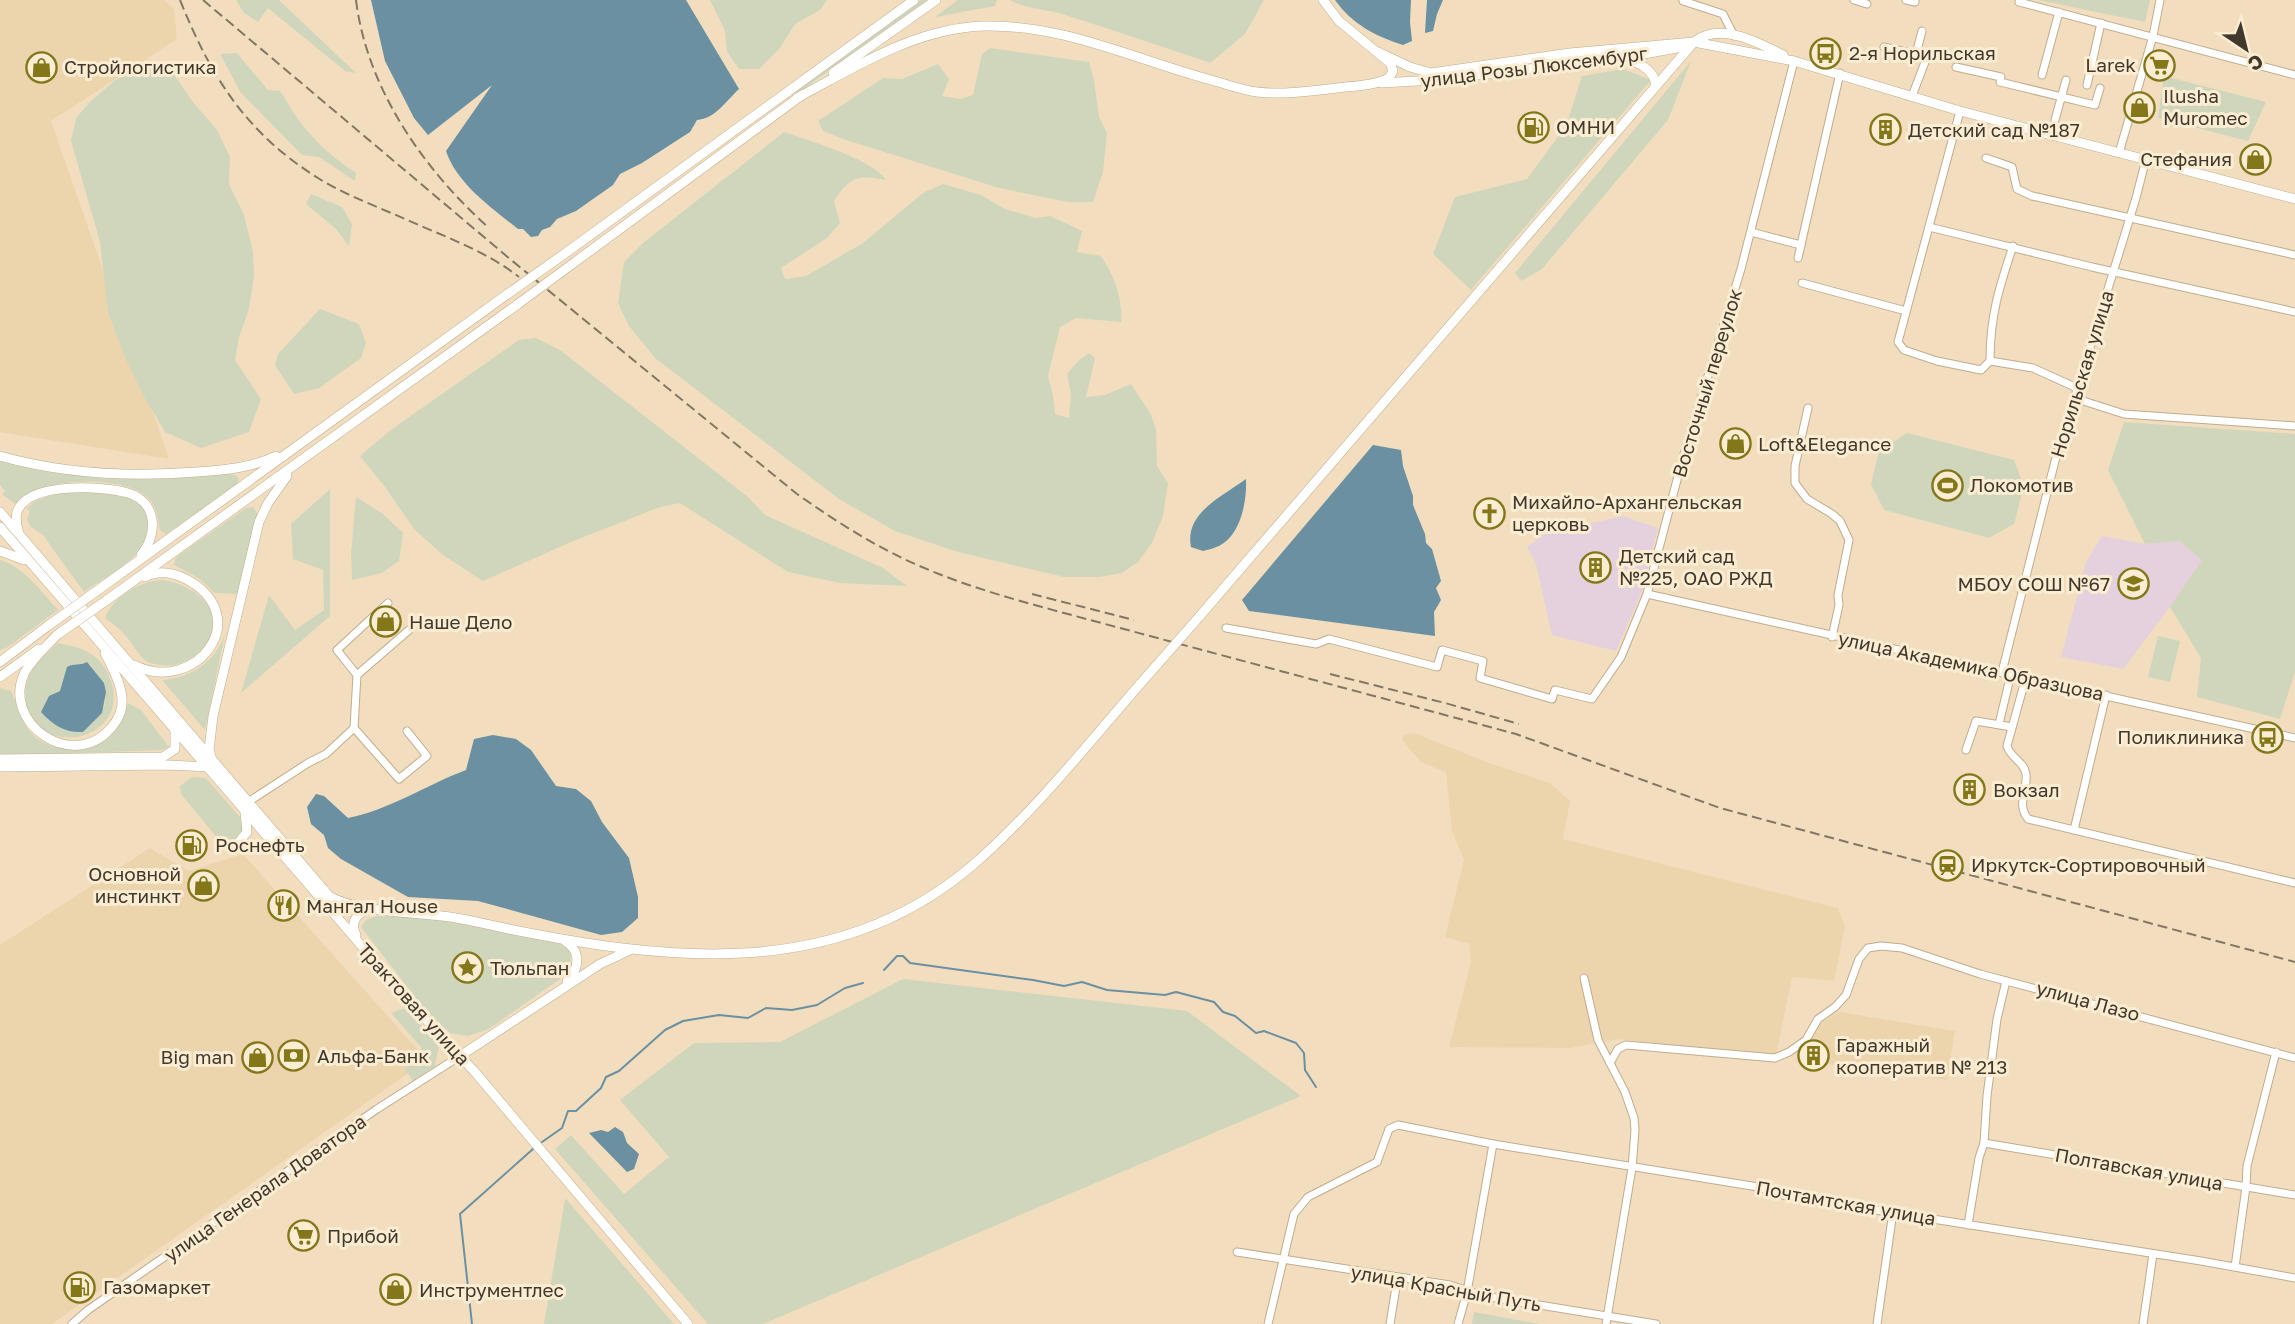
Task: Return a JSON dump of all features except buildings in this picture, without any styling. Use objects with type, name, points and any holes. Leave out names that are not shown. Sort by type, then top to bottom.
[{"type":"main road","points":[[0,662],[914,0]]},
{"type":"main road","points":[[0,677],[326,444],[936,0]]},
{"type":"main road","points":[[1323,0],[1339,21],[1390,63],[1393,71],[1388,79],[1372,83]]},
{"type":"main road","name":"улица Розы Люксембург","points":[[797,99],[860,64],[909,42],[938,33],[983,26],[1059,35],[1257,92],[1293,92],[1462,73],[1694,42],[1794,61],[1840,73],[1960,111],[2295,199]]},
{"type":"main road","points":[[358,940],[353,928],[354,921],[362,912],[373,908],[444,916],[599,946],[722,955],[775,952],[849,934],[901,912],[948,884],[992,848],[1032,807],[1694,42],[1707,34],[1734,36],[1754,40],[1794,61]]},
{"type":"main road","name":"улица Розы Люксембург","points":[[1570,58],[1621,58],[1686,46],[1694,42]]},
{"type":"main road","name":"улица Розы Люксембург","points":[[1376,51],[1425,72],[1462,73]]},
{"type":"main road","points":[[1621,58],[1644,66],[1655,78],[1656,85]]},
{"type":"main road","points":[[0,456],[69,470],[135,475],[170,474],[255,464],[277,455],[316,432]]},
{"type":"main road","points":[[0,766],[210,763],[213,716],[261,517],[282,481],[326,444]]},
{"type":"main road","points":[[19,535],[18,510],[30,499],[43,493],[86,488],[124,492],[139,499],[148,508],[153,519],[149,543],[135,561],[98,590]]},
{"type":"main road","name":"Трактовая улица","points":[[0,512],[418,1011],[460,1056],[688,1324]]},
{"type":"main road","name":"Трактовая улица","points":[[0,527],[175,729],[210,763]]},
{"type":"main road","points":[[0,551],[32,565]]},
{"type":"main road","points":[[107,600],[150,575],[167,573],[187,580],[201,589],[218,614],[219,628],[212,645],[205,654],[188,666],[164,674],[150,672],[127,661]]},
{"type":"main road","points":[[57,635],[26,672],[21,685],[21,701],[26,715],[39,732],[70,747],[85,745],[107,732],[116,722],[121,709],[121,690],[97,639]]},
{"type":"main road","points":[[0,655],[19,648]]},
{"type":"main road","points":[[0,760],[163,757],[175,749],[175,729]]},
{"type":"main road","points":[[235,847],[247,832],[245,805]]},
{"type":"main road","name":"Трактовая улица","points":[[245,805],[321,889],[337,900],[373,908]]},
{"type":"main road","points":[[544,1000],[569,979],[577,966],[574,949],[561,939]]},
{"type":"main road","points":[[460,1056],[613,956],[636,949]]},
{"type":"street","points":[[1854,0],[1867,4]]},
{"type":"street","points":[[1906,0],[1915,0]]},
{"type":"street","points":[[2119,153],[2153,36],[2160,0]]},
{"type":"street","points":[[1684,1],[1723,14],[1734,36]]},
{"type":"street","points":[[2019,2],[2295,75]]},
{"type":"street","points":[[2042,75],[2059,12]]},
{"type":"street","points":[[2087,85],[2101,23]]},
{"type":"street","points":[[1916,54],[1922,31]]},
{"type":"street","points":[[1884,47],[1927,57],[1912,96]]},
{"type":"street","name":"Восточный переулок","points":[[1226,628],[1316,644],[1329,639],[1437,667],[1442,650],[1483,661],[1480,678],[1552,699],[1555,690],[1592,699],[1621,657],[1647,594],[1683,457],[1751,232],[1794,61]]},
{"type":"street","points":[[1956,67],[2095,105],[2100,89]]},
{"type":"street","points":[[1798,258],[1840,73]]},
{"type":"street","points":[[2055,120],[2066,80]]},
{"type":"street","points":[[1960,111],[1898,342],[1904,350],[1937,361],[1981,370],[1990,361],[1990,331],[1995,301],[2013,246]]},
{"type":"street","points":[[1986,158],[2012,167],[2015,184],[2021,193],[2295,255]]},
{"type":"street","name":"Норильская улица","points":[[2002,672],[2055,461],[2146,159]]},
{"type":"street","points":[[1930,227],[2295,312]]},
{"type":"street","points":[[1751,232],[1801,245]]},
{"type":"street","points":[[1802,283],[1906,311]]},
{"type":"street","points":[[1990,361],[2032,368],[2077,388]]},
{"type":"street","points":[[2074,398],[2124,414],[2295,426]]},
{"type":"street","points":[[1808,408],[1794,466],[1795,483],[1807,499],[1840,522],[1849,540],[1832,637]]},
{"type":"street","name":"улица Академика Образцова","points":[[1647,594],[1832,637],[2295,737]]},
{"type":"street","points":[[245,805],[308,763],[327,754],[354,728],[357,674],[337,650],[388,603]]},
{"type":"street","points":[[357,674],[409,630]]},
{"type":"street","points":[[1999,724],[2011,674]]},
{"type":"street","points":[[2026,677],[2007,746],[2025,768],[2027,778],[2022,805],[2023,813],[2028,819],[2295,883]]},
{"type":"street","points":[[2074,830],[2106,695]]},
{"type":"street","points":[[1966,750],[1976,721],[2012,727]]},
{"type":"street","points":[[354,728],[399,779],[427,755],[407,731]]},
{"type":"street","name":"улица Лазо","points":[[1610,1063],[1619,1049],[1626,1045],[1775,1058],[1789,1052],[1806,1040],[1818,1019],[1846,995],[1859,959],[1868,948],[1881,946],[1902,948],[2006,981],[2295,1058]]},
{"type":"street","points":[[1584,978],[1598,1040],[1625,1092],[1634,1118],[1632,1168],[1606,1320]]},
{"type":"street","points":[[1968,1225],[1984,1143],[1990,1070],[1997,1019],[2006,981]]},
{"type":"street","points":[[2235,1267],[2247,1166],[2276,1052]]},
{"type":"street","name":"улица Генерала Доватора","points":[[72,1324],[88,1310],[377,1110],[460,1056]]},
{"type":"street","name":"Почтамтская улица","points":[[1284,1259],[1294,1214],[1308,1197],[1377,1162],[1390,1129],[1398,1125],[1632,1168],[1758,1187],[1786,1196],[2295,1278]]},
{"type":"street","name":"Полтавская улица","points":[[1984,1143],[2295,1195]]},
{"type":"street","points":[[1458,1324],[1467,1292],[1493,1144]]},
{"type":"street","points":[[1877,1324],[1893,1212]]},
{"type":"street","name":"улица Красный Путь","points":[[1237,1252],[1450,1285],[1467,1292],[1606,1320],[1656,1324]]},
{"type":"street","points":[[2143,1324],[2153,1254]]},
{"type":"street","points":[[1268,1324],[1284,1259]]},
{"type":"street","points":[[1390,1324],[1396,1287],[1405,1278]]},
{"type":"shaded area","points":[[0,0],[164,0],[174,9],[177,39],[51,121],[169,459],[0,432]]},
{"type":"shaded area","points":[[1623,516],[1658,528],[1643,589],[1616,651],[1552,635],[1536,564],[1527,547],[1545,534]]},
{"type":"shaded area","name":"МБОУ СОШ №67","points":[[2102,536],[2145,544],[2179,541],[2203,560],[2123,669],[2061,657],[2086,562]]},
{"type":"shaded area","points":[[1414,733],[1489,763],[1550,783],[1570,801],[1563,839],[1838,908],[1845,926],[1834,981],[1792,977],[1776,1056],[1617,1039],[1570,1048],[1449,1047],[1471,962],[1469,944],[1445,937],[1464,860],[1452,831],[1446,772],[1421,762],[1402,740],[1404,735]]},
{"type":"shaded area","points":[[150,848],[189,871],[243,854],[427,1060],[52,1324],[0,1324],[0,945]]},
{"type":"shaded area","name":"Гаражный кооператив № 213","points":[[1839,1012],[1955,1031],[1947,1080],[1805,1061],[1807,1048],[1819,1025]]},
{"type":"green space","points":[[236,0],[279,0],[356,73],[345,71],[268,8],[258,22],[244,13]]},
{"type":"green space","points":[[710,0],[827,0],[820,10],[795,24],[780,48],[759,69],[739,69],[727,52],[725,31]]},
{"type":"green space","points":[[921,0],[927,0],[798,93],[795,91]]},
{"type":"green space","points":[[958,0],[997,0],[995,6],[935,17]]},
{"type":"green space","points":[[1010,0],[1264,0],[1245,34],[1210,63],[1062,14]]},
{"type":"green space","points":[[2038,0],[2150,0],[2145,22]]},
{"type":"green space","points":[[990,48],[1089,62],[1099,117],[1107,133],[1103,172],[1093,202],[1068,202],[999,188],[843,139],[823,131],[818,121],[883,78],[902,79],[938,64],[949,79],[942,96],[960,99],[973,95],[982,54]]},
{"type":"green space","points":[[237,53],[268,90],[280,91],[317,142],[356,173],[355,181],[319,157],[302,155],[241,93],[220,54]]},
{"type":"green space","points":[[150,61],[169,67],[192,101],[217,130],[230,157],[229,184],[244,215],[253,252],[254,275],[249,309],[239,337],[235,360],[261,399],[249,432],[201,448],[165,432],[125,357],[108,312],[100,242],[71,141],[76,118],[90,102],[114,81]]},
{"type":"green space","points":[[1691,61],[1668,120],[1542,269],[1521,281],[1515,273]]},
{"type":"green space","points":[[1623,69],[1651,80],[1471,290],[1433,254],[1455,197],[1527,179],[1566,126],[1582,76]]},
{"type":"green space","points":[[2164,76],[2266,102],[2248,141],[2158,118]]},
{"type":"green space","points":[[784,132],[855,158],[869,165],[886,180],[862,178],[845,186],[834,201],[840,223],[827,238],[781,268],[785,279],[806,276],[863,243],[923,193],[943,184],[981,195],[1005,209],[1036,218],[1050,216],[1082,231],[1077,252],[1101,256],[1106,263],[1119,296],[1121,322],[1076,318],[1060,327],[1048,376],[1055,414],[1069,418],[1071,395],[1067,374],[1089,353],[1095,358],[1086,397],[1105,395],[1131,384],[1150,413],[1156,429],[1157,466],[1168,483],[1163,516],[1152,543],[1138,562],[1122,573],[1100,577],[1064,577],[958,552],[895,531],[839,499],[655,358],[629,326],[618,303],[624,262],[643,243]]},
{"type":"green space","points":[[311,194],[342,207],[352,224],[349,246],[336,229],[306,204]]},
{"type":"green space","points":[[320,309],[359,324],[366,343],[361,358],[319,388],[294,394],[275,365],[278,354]]},
{"type":"green space","points":[[536,338],[560,350],[748,497],[765,515],[883,568],[907,586],[840,583],[788,572],[680,503],[660,507],[571,542],[483,581],[443,555],[414,529],[360,456],[392,429],[519,340]]},
{"type":"green space","points":[[2124,422],[2295,434],[2295,672],[2280,719],[2197,697],[2201,658],[2170,607],[2202,560],[2179,541],[2145,544],[2108,470]]},
{"type":"green space","name":"Локомотив","points":[[1907,433],[2014,460],[2024,486],[2014,524],[1989,538],[1884,510],[1871,484],[1879,451]]},
{"type":"green space","points":[[0,460],[147,478],[230,474],[237,476],[239,480],[166,534],[160,530],[155,509],[149,499],[140,492],[112,484],[79,482],[49,486],[32,492],[15,504],[2,494],[5,491],[0,485]]},
{"type":"green space","points":[[330,489],[330,616],[241,693],[269,595],[295,630],[324,610],[323,570],[293,559],[291,524]]},
{"type":"green space","points":[[70,492],[118,494],[129,498],[139,503],[148,523],[148,534],[141,549],[122,567],[84,592],[43,535],[31,527],[27,520],[30,511],[26,509],[36,501]]},
{"type":"green space","points":[[356,497],[383,514],[403,533],[399,561],[382,573],[352,580],[351,555]]},
{"type":"green space","points":[[253,507],[257,518],[237,594],[215,593],[200,579],[174,565],[179,555],[246,508]]},
{"type":"green space","points":[[0,560],[24,574],[58,610],[0,650]]},
{"type":"green space","points":[[163,580],[192,590],[203,599],[214,621],[213,633],[206,645],[193,657],[178,664],[154,664],[146,661],[124,633],[105,618],[114,603],[128,591],[145,583]]},
{"type":"green space","points":[[225,634],[205,730],[162,680],[183,676],[201,667],[215,653]]},
{"type":"green space","points":[[2158,636],[2180,641],[2170,682],[2148,677]]},
{"type":"green space","points":[[58,643],[76,647],[97,658],[111,681],[114,700],[109,716],[98,728],[84,735],[67,737],[51,734],[37,724],[27,707],[25,691],[29,675]],"holes":[[[87,662],[103,685],[105,701],[98,717],[90,724],[49,696],[60,691]]]},
{"type":"green space","points":[[0,688],[11,691],[22,720],[33,735],[52,746],[78,750],[99,742],[117,725],[128,703],[141,710],[169,747],[162,750],[0,756]]},
{"type":"green space","points":[[192,777],[206,778],[244,822],[241,836],[230,846],[223,845],[181,794],[180,786]]},
{"type":"green space","points":[[376,916],[445,916],[560,944],[571,952],[570,966],[560,979],[489,1029],[468,1036],[450,1033],[426,1011],[361,927],[366,920]]},
{"type":"green space","points":[[903,979],[1187,1011],[1301,1096],[763,1324],[708,1324],[555,1149],[571,1135],[624,1194],[669,1157],[620,1100],[694,1043],[780,1042]]},
{"type":"green space","points":[[405,1008],[439,1046],[435,1066],[413,1081],[405,1069],[419,1058],[421,1047],[391,1013]]},
{"type":"green space","points":[[566,1199],[674,1324],[544,1324]]},
{"type":"green space","points":[[1474,1312],[1540,1324],[1472,1324]]},
{"type":"water","points":[[371,0],[686,0],[739,89],[715,113],[697,120],[690,132],[620,174],[613,185],[576,211],[557,219],[538,236],[531,237],[476,195],[458,174],[446,151],[492,85],[428,135],[414,118],[385,61]]},
{"type":"water","points":[[1335,0],[1411,0],[1412,41],[1403,45],[1383,38],[1349,16]]},
{"type":"water","points":[[1427,0],[1443,0],[1433,31],[1425,33]]},
{"type":"water","points":[[1373,445],[1401,450],[1413,505],[1426,543],[1432,549],[1441,581],[1436,588],[1441,600],[1434,612],[1435,636],[1249,611],[1242,600]]},
{"type":"water","points":[[1246,479],[1244,507],[1233,534],[1227,541],[1211,549],[1203,551],[1191,547],[1190,535],[1199,515]]},
{"type":"water","points":[[87,662],[104,683],[106,692],[102,713],[83,732],[65,730],[41,712],[49,696],[60,691],[67,667]]},
{"type":"water","points":[[493,735],[516,739],[531,750],[556,786],[576,789],[591,801],[602,822],[629,858],[638,897],[638,918],[622,932],[601,935],[478,901],[408,897],[341,859],[328,848],[324,835],[311,824],[307,807],[316,794],[324,796],[348,818],[363,814],[466,770],[474,739]]},
{"type":"water","points":[[615,1127],[623,1132],[627,1143],[639,1154],[634,1169],[627,1172],[589,1133],[601,1130],[608,1132]]},
{"type":"waterway","points":[[884,970],[897,956],[903,956],[910,963],[1064,986],[1082,982],[1107,990],[1165,995],[1176,992],[1214,1002],[1223,1012],[1235,1016],[1256,1033],[1264,1031],[1296,1043],[1304,1053],[1305,1070],[1316,1087]]},
{"type":"waterway","points":[[542,1142],[562,1128],[568,1111],[576,1111],[601,1088],[606,1077],[619,1071],[665,1030],[683,1021],[719,1015],[748,1018],[766,1008],[792,1010],[817,1005],[845,988],[863,983]]},
{"type":"waterway","points":[[472,1324],[460,1214],[533,1149]]},
{"type":"railway","points":[[180,0],[205,54],[234,101],[270,142],[293,161],[339,190],[493,259],[519,277]]},
{"type":"railway","points":[[203,0],[510,259],[797,494],[858,534],[905,560],[992,593],[1516,734],[1720,808],[2295,962]]},
{"type":"railway","points":[[356,0],[372,65],[402,126],[442,180],[489,228]]},
{"type":"railway","points":[[1032,594],[1134,620]]},
{"type":"railway","points":[[1330,674],[1519,724]]},
{"type":"place","name":"2-я Норильская","points":[[1826,53]]},
{"type":"place","name":"Larek","points":[[2159,65]]},
{"type":"place","name":"Стройлогистика","points":[[41,67]]},
{"type":"place","name":"Ilusha Muromec","points":[[2140,107]]},
{"type":"place","name":"ОМНИ","points":[[1533,127]]},
{"type":"place","name":"Детский сад №187","points":[[1885,130]]},
{"type":"place","name":"Стефания","points":[[2255,159]]},
{"type":"place","name":"Loft&Elegance","points":[[1735,444]]},
{"type":"place","name":"Локомотив","points":[[1947,485]]},
{"type":"place","name":"Михайло-Архангельская церковь","points":[[1489,513]]},
{"type":"place","name":"Детский сад №225, ОАО РЖД","points":[[1596,567]]},
{"type":"place","name":"МБОУ СОШ №67","points":[[2133,584]]},
{"type":"place","name":"Наше Дело","points":[[386,622]]},
{"type":"place","name":"Поликлиника","points":[[2267,737]]},
{"type":"place","name":"Вокзал","points":[[1970,790]]},
{"type":"place","name":"Роснефть","points":[[192,845]]},
{"type":"place","name":"Иркутск-Сортировочный","points":[[1948,865]]},
{"type":"place","name":"Основной инстинкт","points":[[204,885]]},
{"type":"place","name":"Мангал House","points":[[283,906]]},
{"type":"place","name":"Тюльпан","points":[[467,968]]},
{"type":"place","name":"Альфа-Банк","points":[[294,1056]]},
{"type":"place","name":"Гаражный кооператив № 213","points":[[1813,1056]]},
{"type":"place","name":"Big man","points":[[257,1057]]},
{"type":"place","name":"Прибой","points":[[304,1236]]},
{"type":"place","name":"Газомаркет","points":[[80,1287]]},
{"type":"place","name":"Инструментлес","points":[[396,1290]]}]
